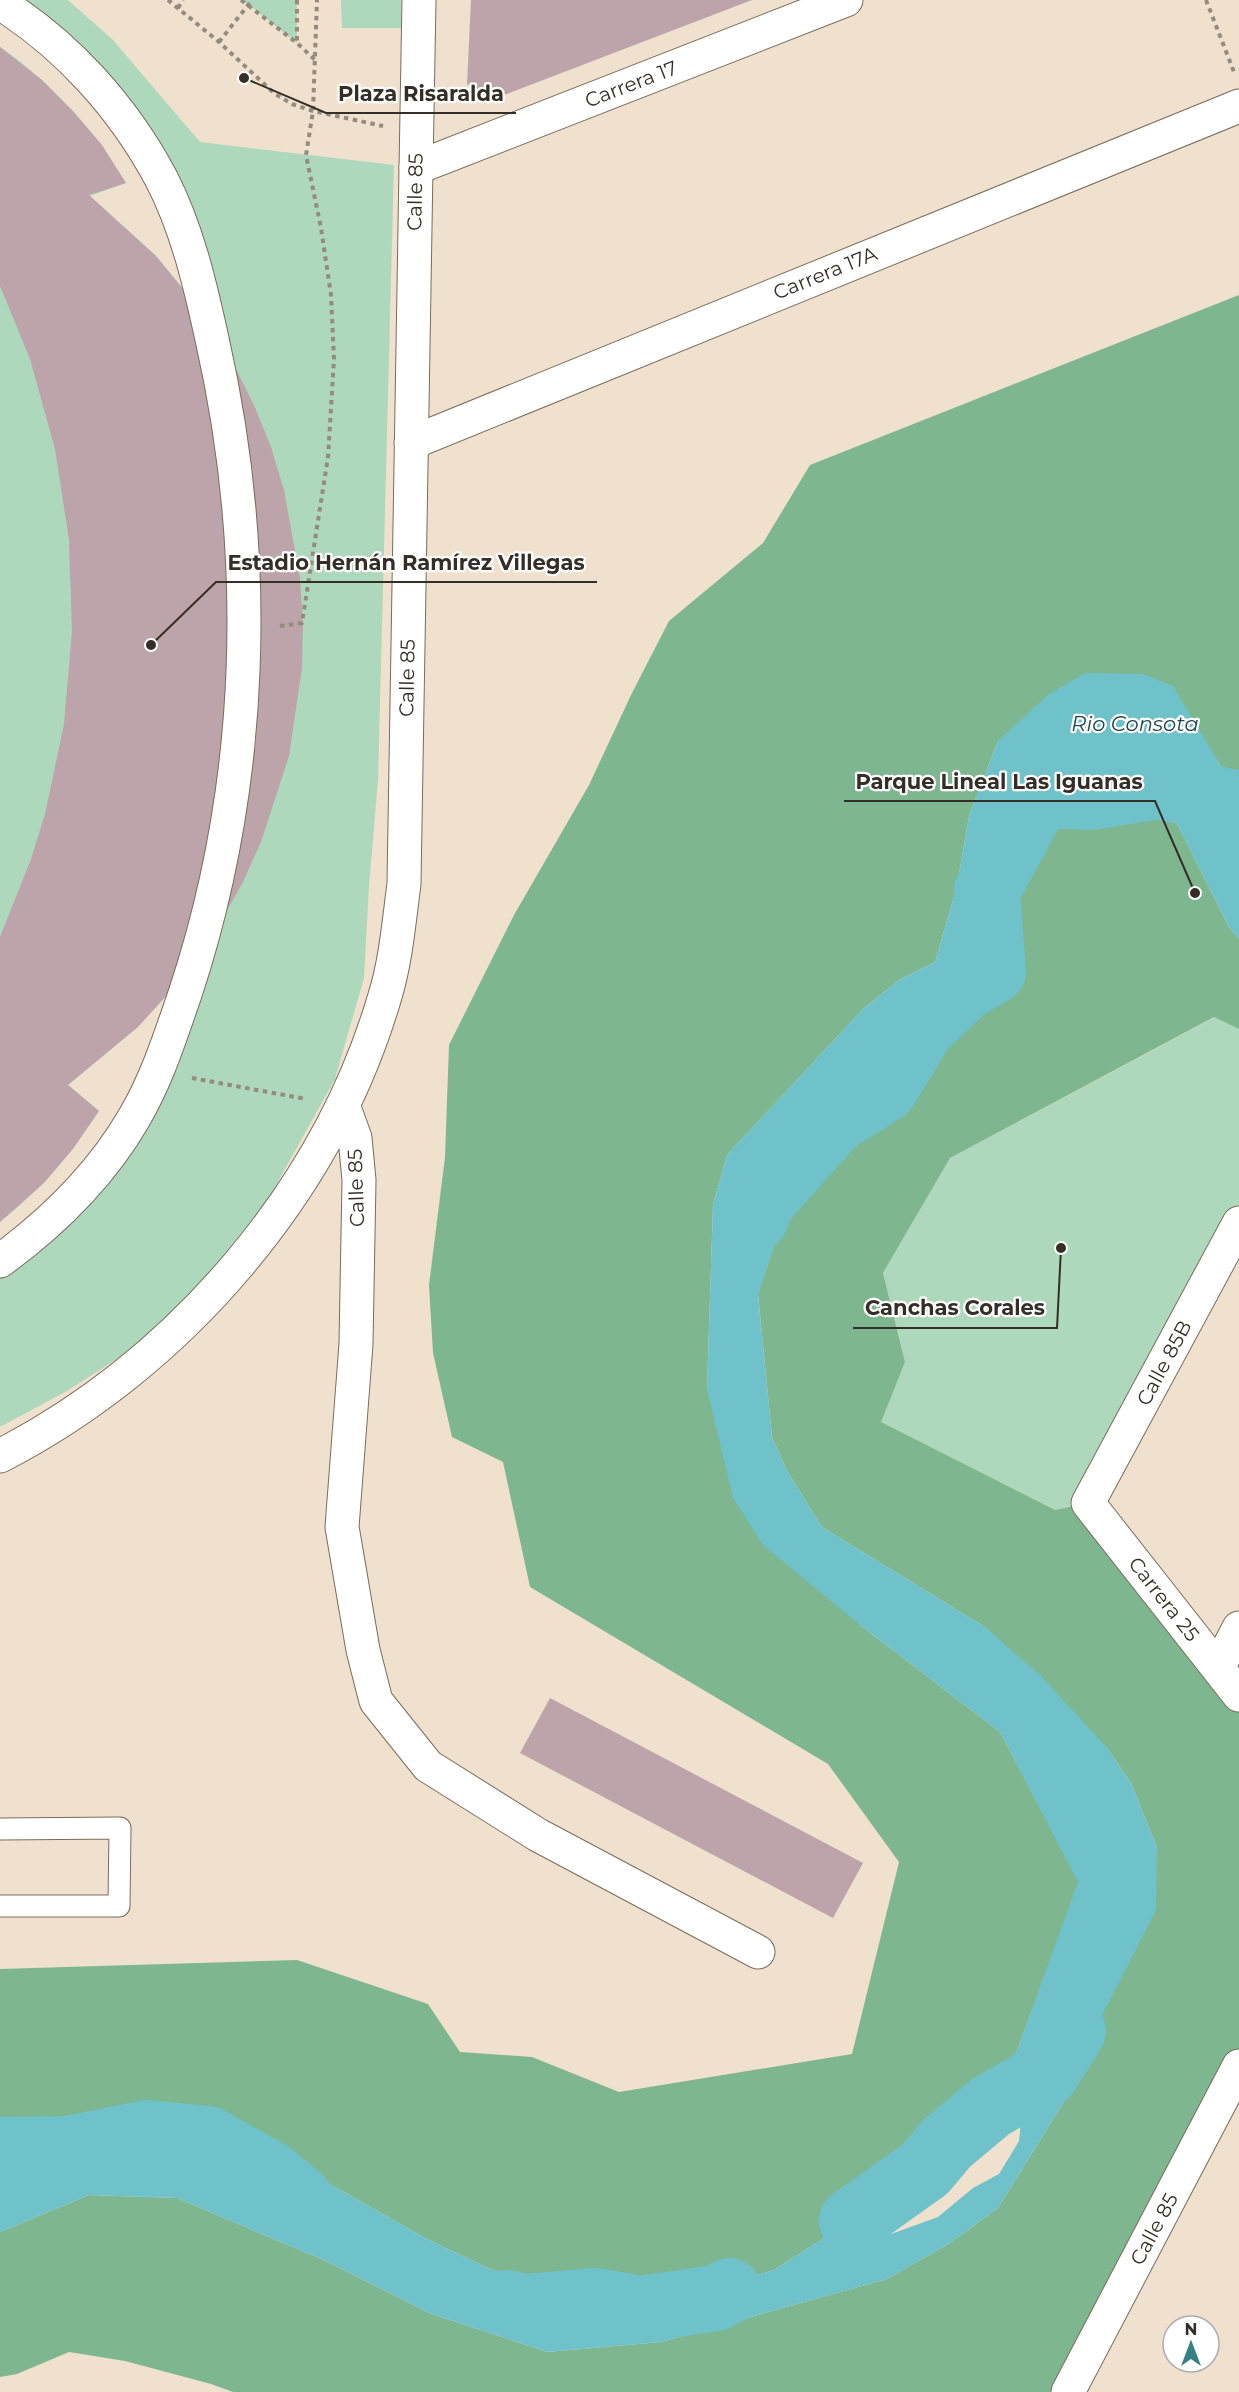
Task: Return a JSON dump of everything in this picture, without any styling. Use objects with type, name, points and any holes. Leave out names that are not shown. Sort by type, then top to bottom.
[{"type":"street","name":"Calle 85","points":[[419,0],[404,884],[397,944],[386,995],[364,1059],[343,1105],[355,1138],[360,1180],[356,1344],[342,1527],[363,1650],[376,1701],[428,1766],[538,1835],[758,1952]]},
{"type":"street","name":"Carrera 17","points":[[416,168],[846,0]]},
{"type":"street","points":[[0,3],[50,39],[83,70],[112,104],[156,169],[180,220],[202,295],[231,435],[239,501],[245,632],[239,732],[226,830],[197,958],[159,1071],[134,1119],[104,1162],[69,1203],[30,1239],[0,1261]]},
{"type":"street","name":"Carrera 17A","points":[[411,443],[1237,90]]},
{"type":"street","points":[[0,1456],[80,1409],[142,1363],[189,1318],[243,1258],[288,1202],[343,1105]]},
{"type":"street","name":"Calle 85B","points":[[1088,1503],[1239,1223]]},
{"type":"street","name":"Carrera 25","points":[[1088,1503],[1239,1695]]},
{"type":"street","points":[[1218,1668],[1239,1628]]},
{"type":"street","name":"Calle 85","points":[[1068,2392],[1239,2066]]},
{"type":"lane","points":[[0,1829],[120,1828],[119,1906],[0,1906]]},
{"type":"path","points":[[168,0],[219,42],[275,94],[292,104],[313,111],[395,129],[416,130]]},
{"type":"path","points":[[178,8],[183,0]]},
{"type":"path","points":[[241,0],[297,43],[315,60]]},
{"type":"path","points":[[219,42],[252,0]]},
{"type":"path","points":[[297,0],[297,43]]},
{"type":"path","points":[[245,632],[302,623],[328,457],[334,359],[331,295],[321,228],[306,155],[313,111],[317,0]]},
{"type":"path","points":[[1206,0],[1237,90]]},
{"type":"path","points":[[159,1071],[343,1105]]},
{"type":"green space","points":[[0,0],[68,0],[113,40],[200,142],[394,165],[378,780],[364,978],[335,1079],[270,1196],[233,1249],[180,1308],[134,1348],[67,1391],[0,1427],[0,1261],[134,1119],[168,994],[137,1027],[68,1085],[99,1111],[54,1170],[0,1222],[0,47],[37,76],[85,126],[126,183],[90,196],[156,256],[184,290],[161,179]]},
{"type":"green space","points":[[241,0],[297,0],[297,43],[249,5]]},
{"type":"green space","points":[[341,0],[401,0],[402,28],[342,28]]},
{"type":"green space","points":[[1239,295],[1239,818],[1218,761],[998,741],[969,816],[957,886],[935,962],[899,980],[863,1009],[727,1155],[713,1205],[707,1389],[860,1625],[1000,1732],[1079,1882],[1014,2059],[964,2112],[858,2216],[774,2270],[641,2309],[536,2287],[486,2267],[427,2239],[328,2183],[268,2157],[147,2133],[82,2127],[44,2132],[0,2147],[0,1969],[297,1960],[428,2004],[460,2052],[532,2057],[619,2092],[852,2054],[899,1862],[828,1764],[530,1587],[503,1462],[452,1437],[433,1353],[429,1285],[445,1157],[449,1045],[514,915],[589,785],[669,621],[763,543],[810,465]]},
{"type":"green space","points":[[1110,766],[1158,786],[1229,927],[1239,939],[1239,1029],[1214,1017],[950,1158],[883,1273],[905,1362],[881,1422],[1055,1510],[1088,1503],[1239,1695],[1239,2066],[1068,2392],[233,2392],[125,2361],[69,2352],[17,2374],[0,2377],[0,2232],[89,2195],[177,2198],[328,2262],[429,2313],[547,2352],[661,2342],[887,2279],[950,2243],[998,2208],[1073,2087],[1157,1848],[1131,1783],[1108,1749],[985,1627],[822,1527],[787,1471],[772,1437],[758,1294],[805,1152],[922,1028],[964,988],[993,971],[1018,944],[1016,835],[1039,795],[1069,771]]},
{"type":"green space","points":[[1215,1017],[1239,1029],[1239,1223],[1088,1503],[1055,1510],[880,1422],[905,1362],[883,1273],[950,1158]]},
{"type":"water","name":"Rio Consota","points":[[1085,673],[1143,674],[1173,686],[1218,761],[1239,818],[1239,939],[1229,927],[1158,786],[1110,766],[1069,771],[1039,795],[1016,835],[1018,944],[993,971],[964,988],[922,1028],[805,1152],[758,1295],[772,1437],[787,1471],[822,1527],[985,1627],[1041,1676],[1108,1749],[1131,1783],[1157,1848],[1156,1910],[1090,2039],[1073,2087],[998,2208],[950,2243],[887,2279],[661,2342],[547,2352],[429,2313],[328,2262],[177,2198],[89,2195],[0,2232],[0,2147],[44,2132],[82,2127],[147,2133],[268,2157],[328,2183],[427,2239],[486,2267],[536,2287],[641,2309],[774,2270],[858,2216],[964,2112],[1014,2059],[1078,1882],[1000,1732],[860,1625],[763,1545],[733,1498],[707,1389],[713,1205],[727,1155],[863,1009],[899,980],[935,962],[957,886],[969,816],[998,741],[1049,694]],"holes":[[[1011,2094],[1022,2112],[1019,2141],[999,2174],[973,2188],[938,2217],[869,2242],[947,2143],[990,2107]]]},
{"type":"building","points":[[471,0],[752,0],[491,100],[467,84]]},
{"type":"building","points":[[0,47],[42,80],[102,145],[126,183],[89,195],[156,256],[211,327],[234,365],[271,447],[284,490],[300,578],[303,623],[302,668],[289,756],[261,842],[243,882],[221,921],[168,994],[138,1027],[68,1085],[99,1111],[73,1149],[44,1183],[0,1222],[0,937],[31,859],[45,814],[64,724],[72,632],[69,540],[55,449],[30,359],[0,286]]},
{"type":"building","points":[[550,1698],[863,1863],[833,1918],[520,1753]]},
{"type":"waterway","points":[[756,1218],[761,1203],[834,1121],[885,1089],[922,1028],[964,988],[993,971],[987,891],[1039,795],[1091,797],[1158,786],[1239,804]]},
{"type":"waterway","points":[[852,2221],[925,2169],[947,2143],[990,2107],[1046,2074],[1073,2031]]},
{"type":"waterway","points":[[0,2150],[67,2149],[147,2133],[208,2139],[270,2174],[299,2198]]},
{"type":"waterway","points":[[506,2303],[525,2307],[596,2301],[641,2309],[716,2298],[729,2291]]},
{"type":"place","name":"Plaza Risaralda","points":[[244,78]]},
{"type":"place","name":"Estadio Hernán Ramírez Villegas","points":[[151,645]]},
{"type":"place","name":"Parque Lineal Las Iguanas","points":[[1195,893]]},
{"type":"place","name":"Canchas Corales","points":[[1061,1248]]}]
